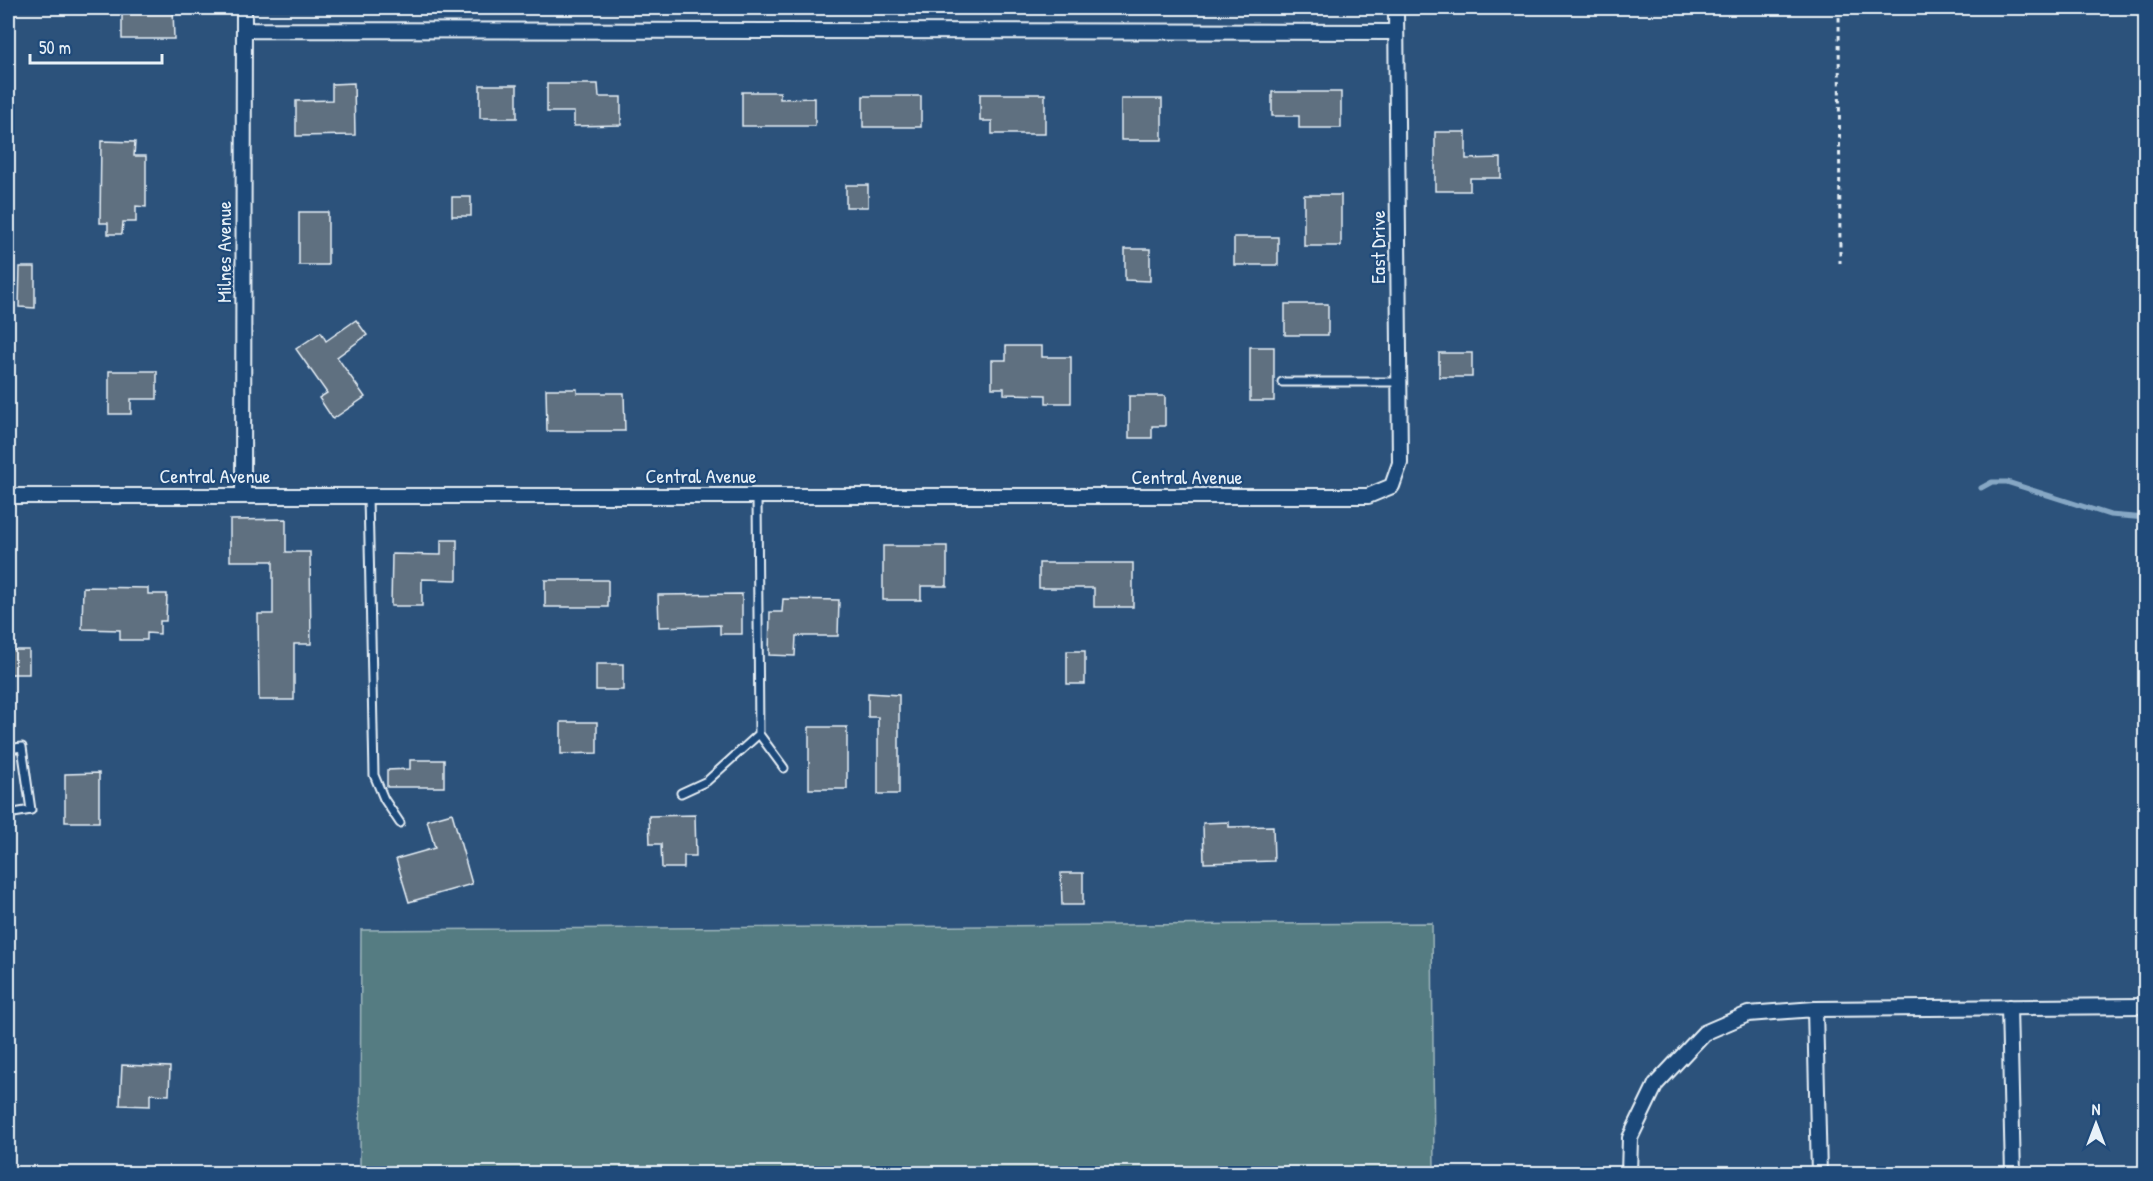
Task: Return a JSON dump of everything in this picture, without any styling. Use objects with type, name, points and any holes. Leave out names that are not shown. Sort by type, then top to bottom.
[{"type":"street","name":"Milnes Avenue","points":[[243,496],[244,8]]},
{"type":"street","name":"East Drive","points":[[1392,486],[1400,464],[1396,8]]},
{"type":"street","points":[[244,30],[1396,32]]},
{"type":"street","name":"Central Avenue","points":[[8,496],[1368,496],[1392,486]]},
{"type":"street","points":[[1629,1173],[1630,1138],[1656,1084],[1704,1033],[1748,1014],[1815,1009],[2145,1006]]},
{"type":"street","points":[[2009,1007],[2013,1173]]},
{"type":"street","points":[[1815,1009],[1818,1173]]},
{"type":"lane","points":[[1282,382],[1399,382]]},
{"type":"lane","points":[[368,496],[374,775],[384,800],[400,823]]},
{"type":"lane","points":[[757,496],[759,735],[784,768]]},
{"type":"lane","points":[[681,793],[707,781],[759,735]]},
{"type":"lane","points":[[8,749],[22,747],[31,810],[8,814]]},
{"type":"path","points":[[1839,8],[1840,263]]},
{"type":"green space","points":[[1432,923],[1434,1173],[360,1173],[361,930]]},
{"type":"building","points":[[122,8],[173,8],[174,39],[122,39]]},
{"type":"building","points":[[354,83],[355,135],[296,136],[296,101],[332,100],[332,84]]},
{"type":"building","points":[[547,84],[598,84],[599,97],[621,97],[621,125],[574,126],[574,112],[547,112]]},
{"type":"building","points":[[480,85],[517,85],[517,118],[480,118]]},
{"type":"building","points":[[742,92],[780,92],[780,99],[815,98],[815,126],[742,126]]},
{"type":"building","points":[[1272,92],[1341,92],[1341,128],[1299,128],[1299,116],[1272,116]]},
{"type":"building","points":[[980,94],[1045,94],[1045,134],[992,134],[992,121],[980,121]]},
{"type":"building","points":[[863,96],[921,96],[921,127],[863,127]]},
{"type":"building","points":[[1121,99],[1162,99],[1162,140],[1121,140]]},
{"type":"building","points":[[1435,132],[1466,132],[1466,159],[1501,158],[1501,178],[1470,178],[1470,191],[1435,191]]},
{"type":"building","points":[[101,141],[135,142],[134,156],[146,156],[146,207],[136,206],[136,222],[123,222],[122,234],[108,234],[108,223],[100,223]]},
{"type":"building","points":[[846,185],[868,185],[868,207],[846,207]]},
{"type":"building","points":[[1304,195],[1341,195],[1341,246],[1304,246]]},
{"type":"building","points":[[452,197],[471,197],[471,216],[452,216]]},
{"type":"building","points":[[299,212],[328,212],[328,265],[299,265]]},
{"type":"building","points":[[1234,237],[1278,237],[1278,265],[1234,265]]},
{"type":"building","points":[[1125,249],[1150,249],[1150,281],[1125,280]]},
{"type":"building","points":[[20,267],[35,267],[35,308],[19,307]]},
{"type":"building","points":[[1285,304],[1328,304],[1328,335],[1285,335]]},
{"type":"building","points":[[356,320],[367,335],[337,357],[365,397],[333,419],[319,398],[327,393],[296,349],[321,332],[326,341]]},
{"type":"building","points":[[1006,346],[1042,346],[1042,357],[1071,357],[1071,403],[1046,403],[1046,395],[1004,394],[1004,388],[992,388],[992,360],[1006,360]]},
{"type":"building","points":[[1250,347],[1274,347],[1274,401],[1250,401]]},
{"type":"building","points":[[1439,353],[1472,353],[1472,377],[1439,377]]},
{"type":"building","points":[[109,371],[157,371],[157,399],[131,399],[131,414],[109,414]]},
{"type":"building","points":[[546,389],[577,389],[577,393],[624,393],[625,431],[547,431]]},
{"type":"building","points":[[1129,396],[1165,396],[1165,426],[1152,426],[1152,438],[1129,438]]},
{"type":"building","points":[[286,519],[286,552],[310,552],[311,644],[294,644],[294,700],[259,700],[258,614],[273,614],[273,561],[230,561],[230,520]]},
{"type":"building","points":[[441,540],[457,540],[457,580],[422,579],[422,606],[391,606],[392,554],[441,555]]},
{"type":"building","points":[[883,546],[947,546],[947,586],[921,586],[921,600],[883,600]]},
{"type":"building","points":[[1039,563],[1133,563],[1133,607],[1094,607],[1094,588],[1039,588]]},
{"type":"building","points":[[545,580],[608,580],[608,607],[545,607]]},
{"type":"building","points":[[83,587],[148,588],[148,594],[167,594],[166,621],[160,621],[160,634],[147,633],[147,640],[120,640],[120,630],[82,629]]},
{"type":"building","points":[[742,594],[742,634],[720,634],[720,625],[659,627],[658,595]]},
{"type":"building","points":[[783,599],[839,600],[838,636],[796,636],[795,656],[769,655],[770,612],[782,612]]},
{"type":"building","points":[[8,650],[29,650],[29,674],[8,674]]},
{"type":"building","points":[[1067,651],[1085,651],[1085,684],[1067,684]]},
{"type":"building","points":[[596,664],[623,664],[623,690],[596,690]]},
{"type":"building","points":[[868,693],[899,695],[899,794],[878,794],[878,717],[868,717]]},
{"type":"building","points":[[561,722],[597,722],[597,753],[561,754]]},
{"type":"building","points":[[809,727],[847,727],[847,789],[809,789]]},
{"type":"building","points":[[410,760],[444,760],[444,787],[387,787],[387,770],[410,769]]},
{"type":"building","points":[[99,773],[99,822],[65,822],[65,774]]},
{"type":"building","points":[[452,813],[472,884],[409,902],[396,859],[435,848],[427,820]]},
{"type":"building","points":[[695,815],[696,856],[684,856],[684,868],[662,868],[661,844],[650,844],[649,816]]},
{"type":"building","points":[[1229,822],[1229,827],[1273,826],[1274,861],[1204,863],[1203,823]]},
{"type":"building","points":[[1061,873],[1083,873],[1083,905],[1062,905]]},
{"type":"building","points":[[122,1065],[170,1067],[169,1095],[150,1094],[150,1106],[120,1105]]},
{"type":"waterway","points":[[1981,488],[1992,482],[2007,482],[2110,515],[2146,518]]}]
